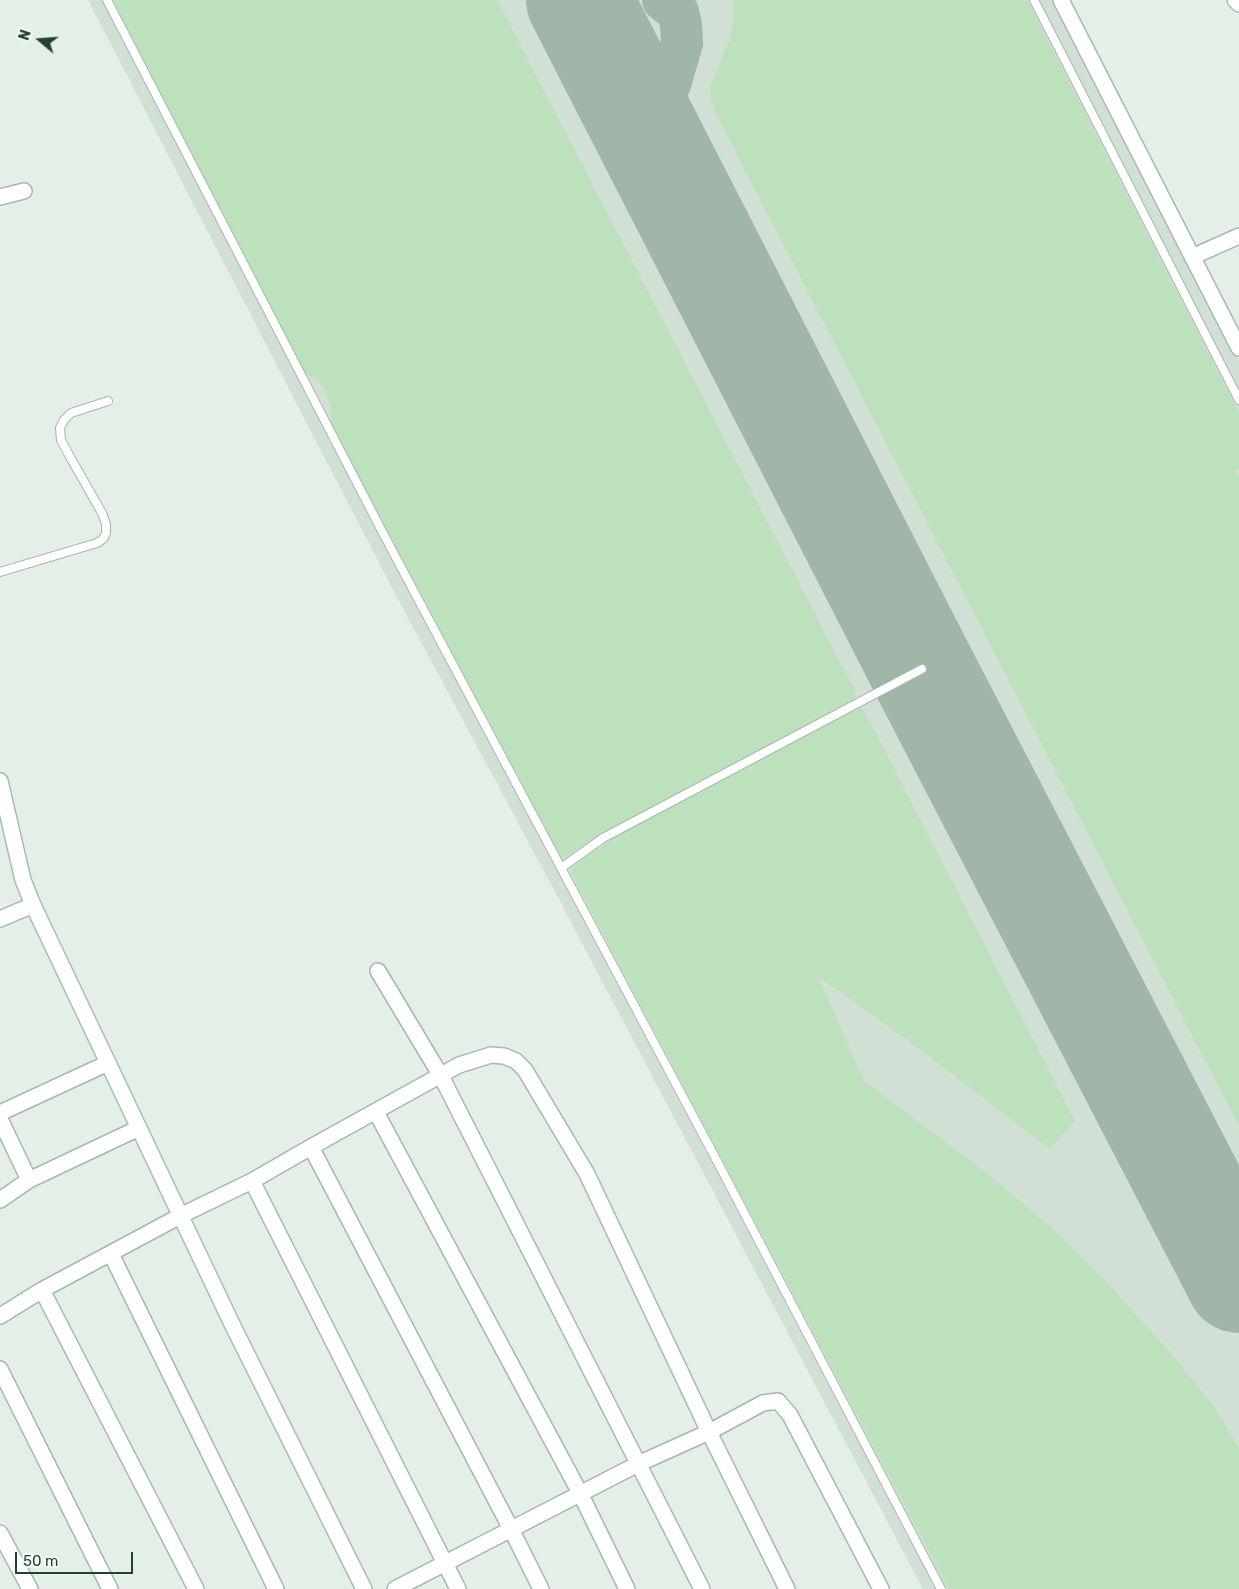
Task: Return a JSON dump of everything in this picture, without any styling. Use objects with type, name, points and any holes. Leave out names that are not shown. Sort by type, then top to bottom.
[{"type":"street","points":[[1061,0],[1239,348]]},
{"type":"street","points":[[1235,0],[1239,4]]},
{"type":"street","points":[[0,197],[24,191]]},
{"type":"street","points":[[1192,257],[1239,236]]},
{"type":"street","points":[[0,781],[23,880],[33,905],[232,1324],[364,1589]]},
{"type":"street","points":[[0,919],[33,905]]},
{"type":"street","points":[[378,971],[441,1076],[702,1589]]},
{"type":"street","points":[[0,1315],[42,1290],[182,1216],[252,1182],[459,1065],[491,1055],[504,1056],[516,1061],[525,1070],[587,1174],[709,1432],[788,1589]]},
{"type":"street","points":[[0,1113],[108,1064]]},
{"type":"street","points":[[376,1112],[580,1493],[627,1589]]},
{"type":"street","points":[[0,1119],[29,1180]]},
{"type":"street","points":[[0,1200],[29,1180],[139,1128]]},
{"type":"street","points":[[311,1147],[541,1589]]},
{"type":"street","points":[[252,1182],[458,1589]]},
{"type":"street","points":[[111,1254],[276,1589]]},
{"type":"street","points":[[42,1290],[196,1589]]},
{"type":"street","points":[[0,1369],[110,1589]]},
{"type":"street","points":[[395,1589],[638,1464],[709,1432],[763,1403],[778,1401],[790,1414],[881,1589]]},
{"type":"street","points":[[0,1533],[30,1589]]},
{"type":"lane","points":[[106,0],[320,414],[722,1170],[941,1589]]},
{"type":"lane","points":[[1034,0],[1239,400]]},
{"type":"lane","points":[[0,572],[103,540],[106,533],[106,524],[102,513],[61,440],[60,428],[64,420],[71,413],[108,401]]},
{"type":"lane","points":[[561,868],[602,838],[922,669]]},
{"type":"shaded area","points":[[88,0],[1054,0],[1239,361],[1239,1589],[923,1589],[545,873],[392,588]]},
{"type":"green space","points":[[113,0],[497,0],[855,691],[856,695],[853,702],[594,838],[566,857],[561,857],[331,424],[332,411],[324,389],[318,380],[305,373]]},
{"type":"green space","points":[[733,0],[1027,0],[1239,413],[1239,467],[1234,472],[1239,477],[1239,1126],[715,112],[710,96],[710,87],[729,41],[733,26]]},
{"type":"green space","points":[[860,708],[865,712],[1075,1121],[1050,1149],[914,1045],[818,976],[864,1081],[989,1175],[1059,1234],[1100,1275],[1179,1362],[1216,1410],[1239,1449],[1239,1589],[949,1589],[571,873],[572,869],[584,858],[619,834]]},
{"type":"taxiway","points":[[575,0],[567,13],[566,29],[571,43],[588,64],[635,113],[648,131]]},
{"type":"taxiway","points":[[648,131],[649,117],[670,84],[682,43],[678,12],[663,0]]},
{"type":"runway","points":[[579,0],[922,669],[1239,1280]]}]
